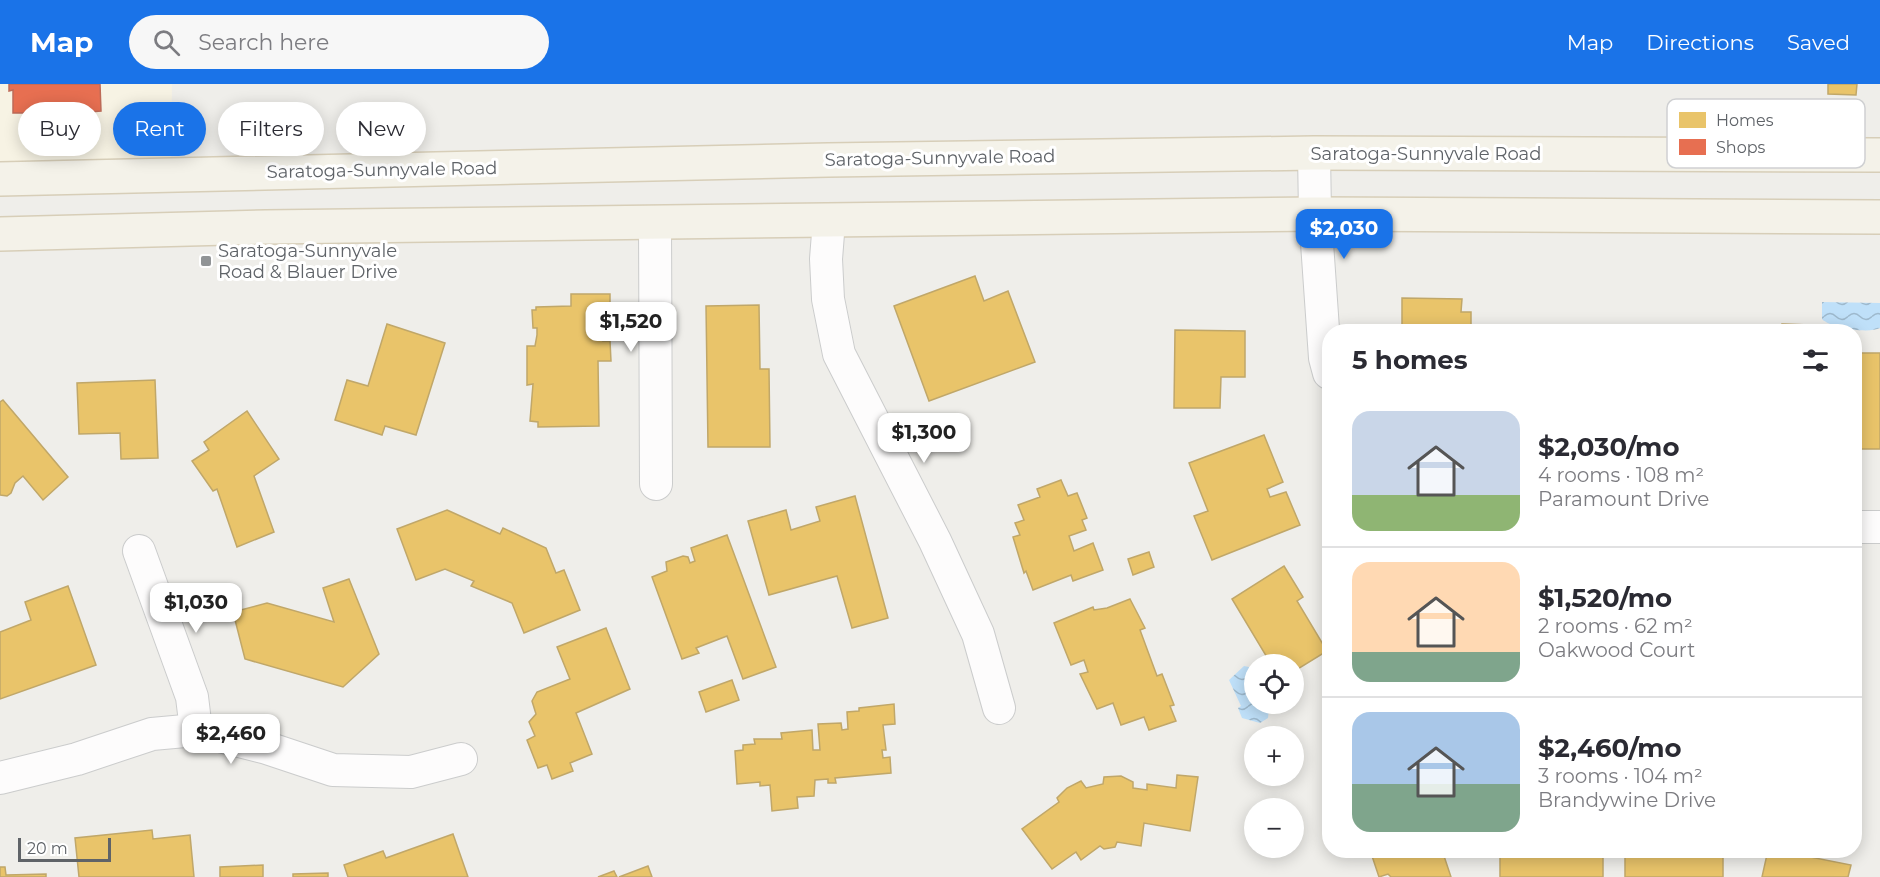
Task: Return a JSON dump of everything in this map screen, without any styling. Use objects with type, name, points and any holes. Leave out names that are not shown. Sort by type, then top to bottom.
[{"type":"main road","name":"Saratoga-Sunnyvale Road","points":[[0,179],[828,160],[1314,153],[1667,154]]},
{"type":"main road","name":"Saratoga-Sunnyvale Road","points":[[1865,155],[1880,155]]},
{"type":"main road","points":[[0,234],[256,228],[1315,214],[1880,217]]},
{"type":"street","points":[[1314,153],[1315,214],[1323,324]]},
{"type":"street","points":[[829,220],[826,259],[828,299],[839,354],[935,541],[978,634],[999,708]]},
{"type":"street","points":[[655,222],[656,484]]},
{"type":"street","points":[[1862,527],[1880,527]]},
{"type":"street","points":[[139,551],[192,697],[195,730]]},
{"type":"street","points":[[0,778],[77,759],[152,734],[195,730],[267,748],[333,770],[411,772],[461,759]]},
{"type":"shaded area","points":[[0,84],[172,84],[172,102],[113,102],[113,156],[171,156],[171,167],[0,168]]},
{"type":"water","points":[[1822,302],[1880,303],[1880,328],[1875,330],[1862,330],[1862,324],[1831,324],[1822,319]]},
{"type":"water","points":[[1244,666],[1244,714],[1268,714],[1268,718],[1260,723],[1242,718],[1238,708],[1241,706],[1229,680]]},
{"type":"building: Homes","points":[[1828,84],[1857,84],[1856,95],[1828,94]]},
{"type":"building: Homes","points":[[975,276],[984,301],[1008,291],[1035,362],[929,401],[894,306]]},
{"type":"building: Homes","points":[[571,294],[610,294],[610,331],[603,331],[603,341],[610,341],[611,361],[598,361],[599,426],[538,427],[538,422],[530,421],[533,384],[527,385],[527,346],[535,346],[537,335],[537,328],[533,328],[532,310],[536,310],[536,307],[571,306]]},
{"type":"building: Homes","points":[[1402,298],[1462,299],[1461,312],[1471,312],[1471,324],[1402,324]]},
{"type":"building: Homes","points":[[759,305],[760,369],[769,369],[770,447],[708,447],[706,306]]},
{"type":"building: Homes","points":[[387,324],[445,343],[416,435],[385,426],[382,435],[335,420],[347,380],[368,386]]},
{"type":"building: Homes","points":[[1175,330],[1245,331],[1245,377],[1221,377],[1220,408],[1174,408]]},
{"type":"building: Homes","points":[[1862,353],[1880,353],[1880,449],[1862,449]]},
{"type":"building: Homes","points":[[155,380],[158,458],[121,459],[120,433],[79,434],[77,383]]},
{"type":"building: Homes","points":[[3,400],[68,477],[43,500],[23,476],[15,483],[11,493],[7,496],[0,495],[0,402]]},
{"type":"building: Homes","points":[[247,411],[279,459],[254,476],[274,532],[237,547],[217,489],[213,491],[192,461],[209,450],[204,442]]},
{"type":"building: Homes","points":[[1264,435],[1283,482],[1267,489],[1270,497],[1286,492],[1300,525],[1212,560],[1194,516],[1208,511],[1189,463]]},
{"type":"building: Homes","points":[[1061,480],[1068,496],[1077,493],[1087,518],[1082,520],[1086,530],[1069,536],[1074,551],[1093,543],[1103,570],[1073,581],[1071,575],[1033,590],[1026,571],[1024,573],[1013,537],[1020,535],[1015,523],[1024,520],[1018,505],[1040,497],[1037,489]]},
{"type":"building: Homes","points":[[855,496],[888,618],[852,628],[837,576],[769,595],[748,521],[786,510],[791,530],[820,521],[816,507]]},
{"type":"building: Homes","points":[[447,510],[500,534],[503,528],[546,548],[556,573],[564,570],[580,610],[524,633],[512,603],[471,586],[474,581],[445,569],[416,580],[397,529]]},
{"type":"building: Homes","points":[[727,535],[776,667],[743,679],[727,636],[696,648],[699,653],[682,659],[652,577],[667,571],[666,562],[683,556],[688,557],[690,563],[695,561],[691,548]]},
{"type":"building: Homes","points":[[1149,552],[1154,567],[1133,575],[1128,559]]},
{"type":"building: Homes","points":[[1284,566],[1303,597],[1297,601],[1322,643],[1322,654],[1304,665],[1304,654],[1265,654],[1232,599]]},
{"type":"building: Homes","points":[[349,579],[379,654],[343,687],[245,659],[233,612],[267,603],[334,622],[323,588]]},
{"type":"building: Homes","points":[[68,586],[96,665],[0,699],[0,632],[31,620],[25,602]]},
{"type":"building: Homes","points":[[1130,599],[1145,628],[1140,630],[1157,676],[1162,674],[1174,705],[1170,706],[1176,721],[1149,730],[1144,717],[1121,725],[1113,703],[1097,709],[1080,674],[1088,672],[1084,660],[1071,665],[1054,623],[1093,607],[1094,610],[1107,608]]},
{"type":"building: Homes","points":[[606,628],[630,689],[576,713],[592,754],[570,763],[573,771],[552,779],[547,765],[538,768],[527,740],[535,736],[529,722],[536,714],[532,701],[537,692],[570,679],[557,647]]},
{"type":"building: Homes","points":[[732,680],[739,700],[706,712],[699,692]]},
{"type":"building: Homes","points":[[894,704],[895,724],[883,725],[886,750],[882,750],[883,758],[890,757],[891,773],[835,778],[836,783],[828,783],[828,779],[815,780],[814,796],[797,797],[798,808],[772,811],[770,785],[760,786],[760,782],[737,784],[735,751],[743,750],[743,745],[755,744],[754,739],[782,739],[781,733],[812,730],[813,750],[820,750],[818,724],[841,723],[842,730],[848,729],[847,712],[859,711],[859,708]]},
{"type":"building: Homes","points":[[1177,775],[1198,777],[1190,831],[1144,823],[1141,846],[1117,842],[1115,847],[1104,849],[1100,846],[1081,860],[1076,852],[1052,869],[1022,829],[1059,802],[1057,798],[1067,788],[1081,781],[1086,788],[1103,784],[1104,777],[1121,776],[1133,782],[1133,788],[1147,790],[1147,784],[1176,788]]},
{"type":"building: Homes","points":[[152,830],[153,839],[190,835],[194,877],[79,877],[75,838]]},
{"type":"building: Homes","points":[[453,834],[468,877],[348,877],[344,865],[383,851],[386,858]]},
{"type":"building: Homes","points":[[1373,858],[1445,858],[1451,877],[1391,877],[1388,874],[1379,877]]},
{"type":"building: Homes","points":[[1500,858],[1603,858],[1603,877],[1500,877]]},
{"type":"building: Homes","points":[[1625,858],[1723,858],[1723,877],[1625,877]]},
{"type":"building: Homes","points":[[1766,858],[1815,858],[1851,865],[1848,877],[1762,877]]},
{"type":"building: Homes","points":[[263,865],[263,877],[220,877],[220,867]]},
{"type":"building: Homes","points":[[648,866],[652,877],[619,877]]},
{"type":"building: Homes","points":[[0,867],[5,867],[6,875],[46,874],[46,877],[0,877]]},
{"type":"building: Homes","points":[[614,871],[617,877],[598,877]]},
{"type":"building: Homes","points":[[328,873],[328,877],[293,877],[293,874]]},
{"type":"building: Shops","points":[[9,84],[100,84],[101,102],[18,102],[18,113],[13,113],[13,90],[9,91]]},
{"type":"place","name":"Saratoga-Sunnyvale Road & Blauer Drive","points":[[206,261]]}]
